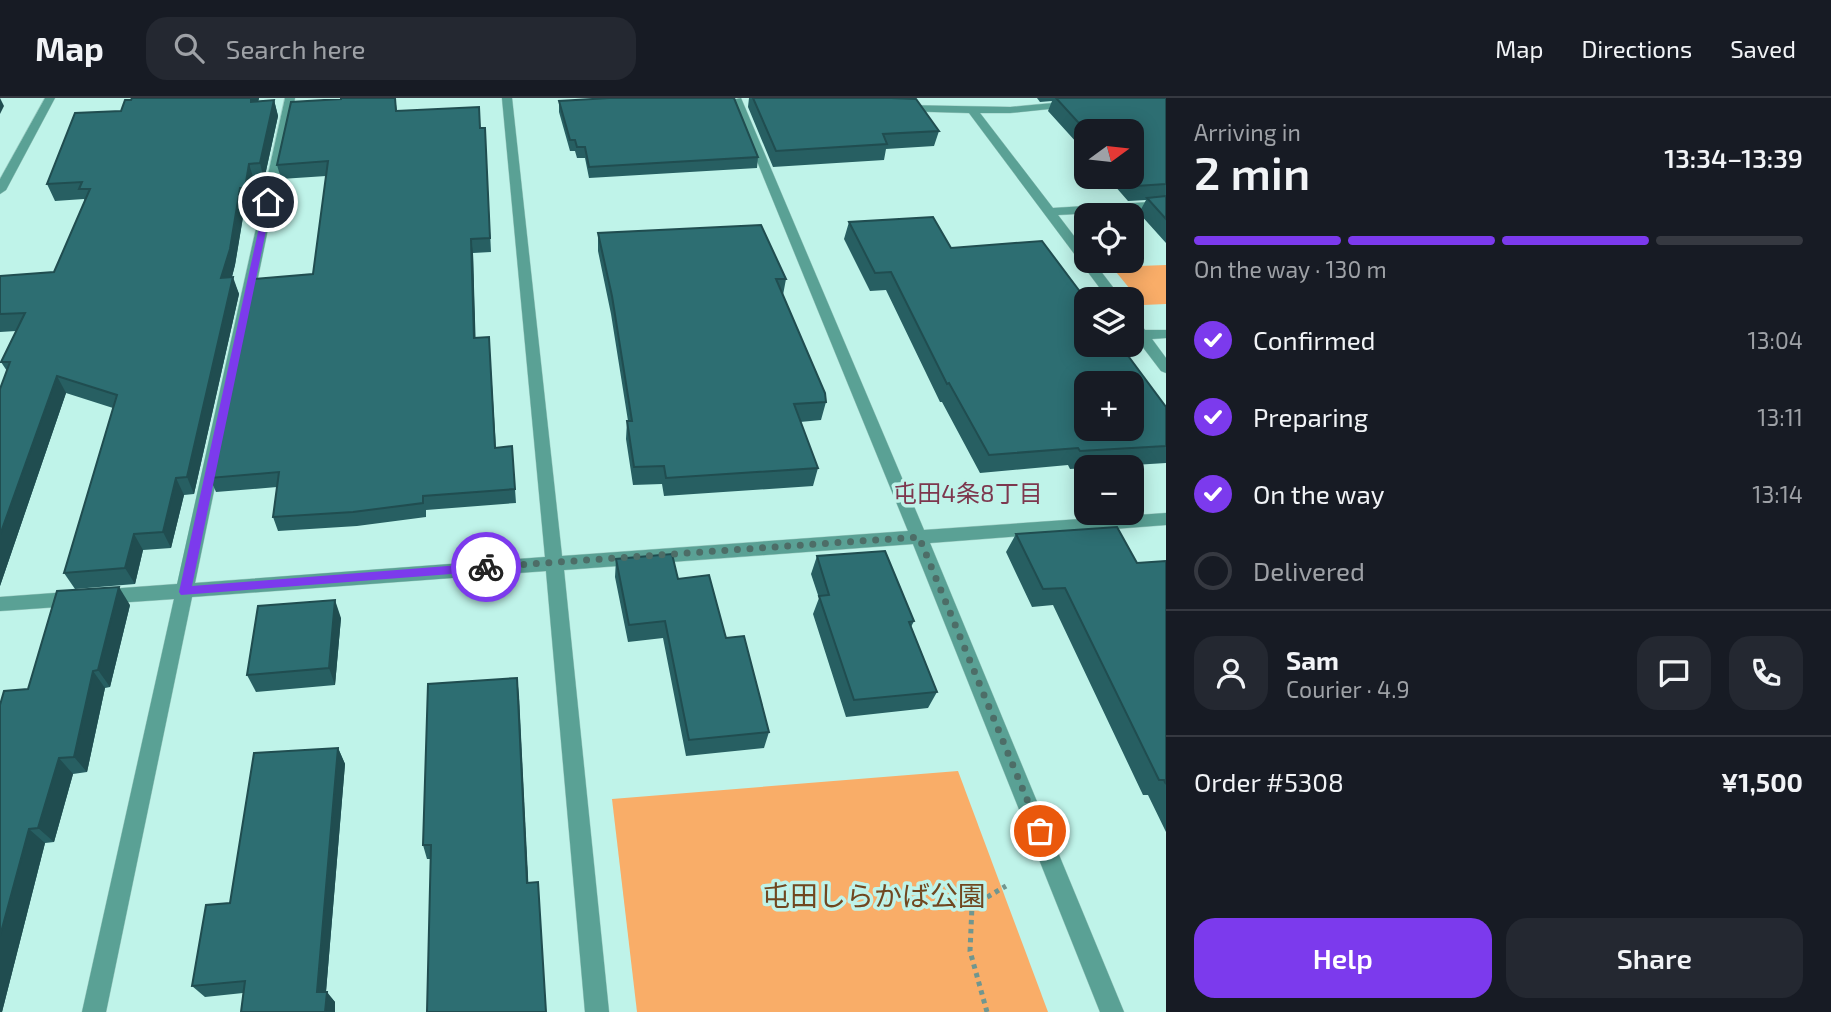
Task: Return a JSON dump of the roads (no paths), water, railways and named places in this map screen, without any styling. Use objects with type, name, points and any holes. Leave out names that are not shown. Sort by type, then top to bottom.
[{"type":"street","points":[[0,190],[50,98]]},
{"type":"street","points":[[94,1012],[290,98]]},
{"type":"street","points":[[507,98],[597,1012]]},
{"type":"street","points":[[738,100],[1112,1012]]},
{"type":"street","points":[[890,107],[973,111],[1078,101]]},
{"type":"street","points":[[973,111],[1106,287]]},
{"type":"street","points":[[1049,212],[1166,205]]},
{"type":"street","points":[[1144,335],[1166,334]]},
{"type":"street","points":[[1144,338],[1166,368]]},
{"type":"street","points":[[0,604],[1166,519]]},
{"type":"district","name":"屯田4条8丁目","points":[[968,492]]},
{"type":"park label","name":"屯田しらかば公園","points":[[874,895]]}]
